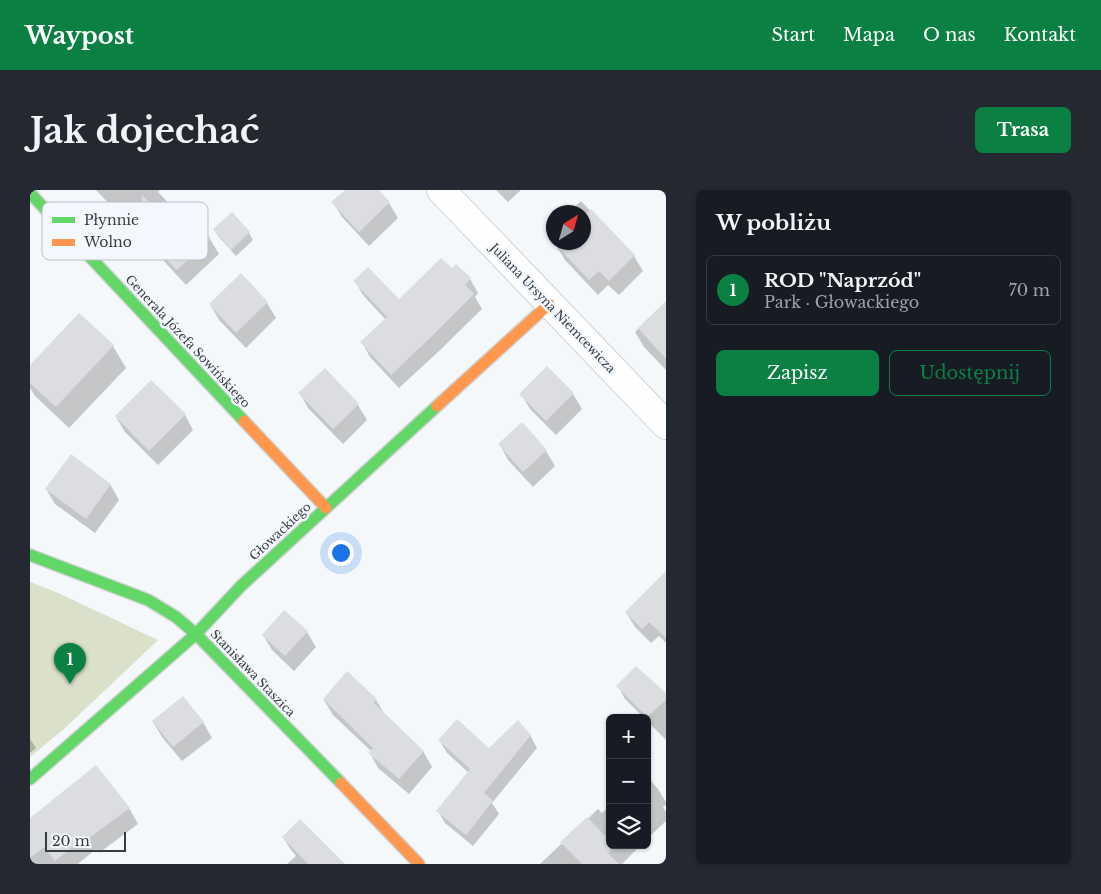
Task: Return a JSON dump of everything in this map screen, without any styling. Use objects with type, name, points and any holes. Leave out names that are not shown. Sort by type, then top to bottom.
[{"type":"street","name":"Juliana Ursyna Niemcewicza","points":[[441,190],[666,425]]},
{"type":"street","name":"Generała Józefa Sowińskiego","points":[[30,193],[42,206]]},
{"type":"street","name":"Generała Józefa Sowińskiego","points":[[93,260],[326,508]]},
{"type":"street","name":"Głowackiego","points":[[30,779],[196,634],[241,586],[549,304]]},
{"type":"street","name":"Stanisława Staszica","points":[[30,555],[148,600],[176,617],[196,634],[419,864]]},
{"type":"green space","points":[[30,582],[56,592],[158,640],[64,729],[30,757]]},
{"type":"building","points":[[345,190],[379,190],[390,202],[359,232],[331,202]]},
{"type":"building","points":[[142,195],[149,202],[142,202]]},
{"type":"building","points":[[591,209],[635,255],[609,281],[599,271],[589,280],[561,250],[591,250]]},
{"type":"building","points":[[232,212],[250,232],[231,250],[213,229]]},
{"type":"building","points":[[441,258],[452,268],[456,264],[471,278],[465,285],[474,294],[391,375],[360,342],[387,317],[353,281],[368,267],[399,299]]},
{"type":"building","points":[[167,260],[188,260],[177,270]]},
{"type":"building","points":[[241,273],[268,302],[236,333],[209,304]]},
{"type":"building","points":[[666,301],[666,359],[638,328]]},
{"type":"building","points":[[79,313],[114,345],[56,407],[30,383],[30,365]]},
{"type":"building","points":[[547,366],[574,393],[546,421],[519,394]]},
{"type":"building","points":[[325,368],[359,404],[333,429],[298,393]]},
{"type":"building","points":[[151,380],[186,414],[149,451],[115,416]]},
{"type":"building","points":[[522,422],[547,450],[523,472],[498,444]]},
{"type":"building","points":[[71,454],[111,484],[86,519],[45,489]]},
{"type":"building","points":[[666,571],[666,638],[649,622],[642,629],[625,612]]},
{"type":"building","points":[[284,610],[308,631],[285,656],[262,635]]},
{"type":"building","points":[[636,666],[666,693],[666,700],[650,714],[644,714],[616,686]]},
{"type":"building","points":[[347,671],[377,699],[374,703],[424,751],[399,779],[368,753],[373,748],[323,699]]},
{"type":"building","points":[[183,696],[204,722],[173,747],[152,721]]},
{"type":"building","points":[[457,719],[489,748],[518,720],[531,735],[484,793],[493,801],[466,835],[436,811],[470,769],[438,740]]},
{"type":"building","points":[[96,765],[130,808],[89,838],[87,835],[55,861],[44,847],[30,858],[30,818]]},
{"type":"building","points":[[587,817],[606,837],[606,849],[613,849],[608,853],[619,864],[582,864],[560,842]]},
{"type":"building","points":[[300,819],[345,864],[308,864],[282,837]]},
{"type":"traffic: fast","points":[[30,193],[42,206]]},
{"type":"traffic: fast","points":[[93,260],[244,421]]},
{"type":"traffic: fast","points":[[30,779],[196,634],[241,586],[437,406]]},
{"type":"traffic: fast","points":[[30,555],[148,600],[176,617],[196,634],[341,783]]},
{"type":"traffic: slow","points":[[437,406],[549,304]]},
{"type":"traffic: slow","points":[[244,421],[326,508]]},
{"type":"traffic: slow","points":[[341,783],[419,864]]},
{"type":"place","name":"ROD \"Naprzód\"","points":[[70,684]]}]
